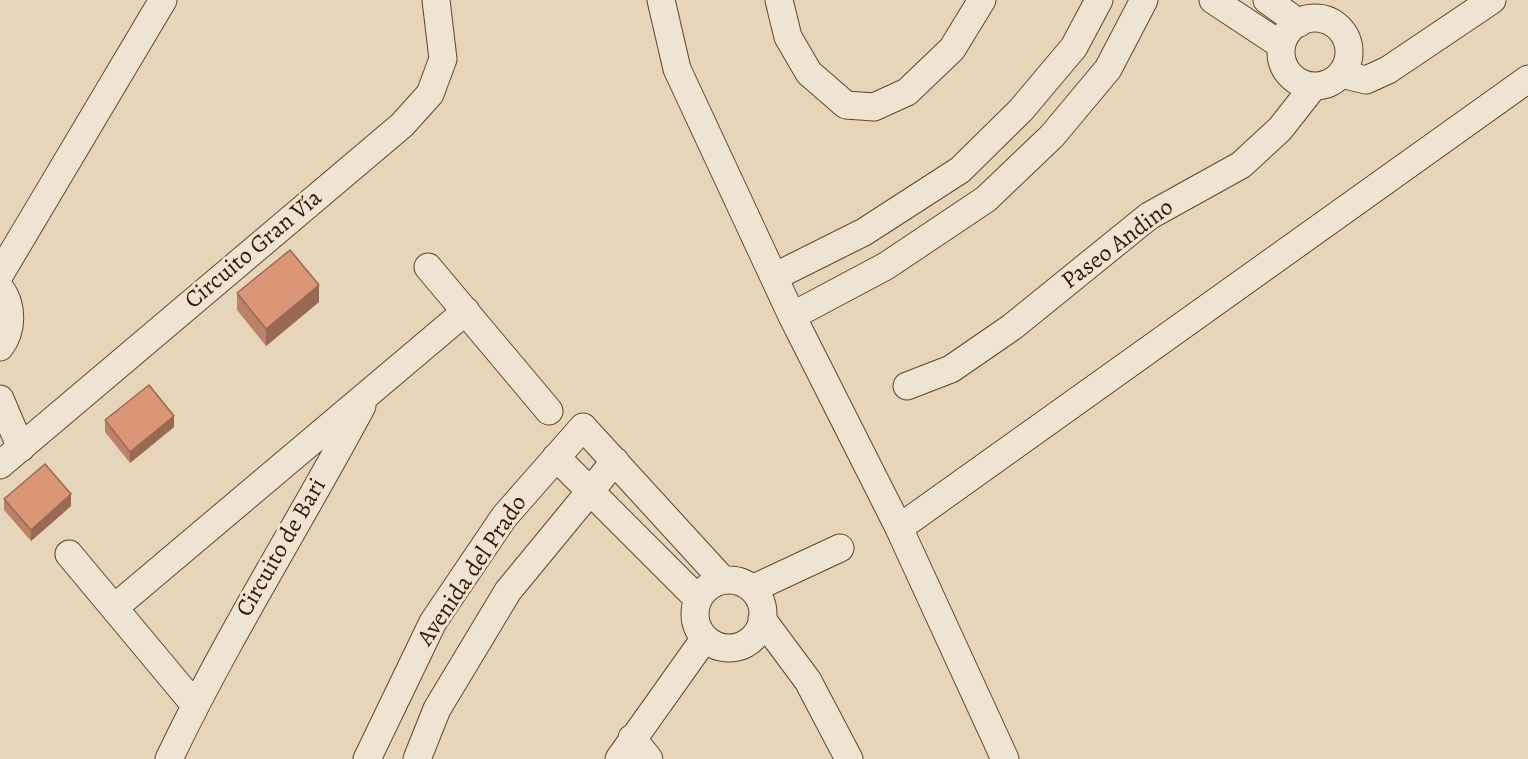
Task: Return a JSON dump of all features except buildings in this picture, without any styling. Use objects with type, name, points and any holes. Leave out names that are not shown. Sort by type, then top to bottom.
[{"type":"street","points":[[0,274],[163,0]]},
{"type":"street","name":"Circuito Gran Vía","points":[[0,465],[402,125],[430,94],[443,59],[436,0]]},
{"type":"street","points":[[661,0],[677,69],[792,316],[899,528],[1005,759]]},
{"type":"street","points":[[779,0],[788,37],[809,73],[846,105],[874,107],[908,92],[952,49],[982,0]]},
{"type":"street","points":[[774,277],[864,232],[960,170],[1022,110],[1059,65],[1074,46],[1099,0]]},
{"type":"street","points":[[792,316],[886,266],[987,199],[1052,136],[1108,69],[1144,0]]},
{"type":"street","points":[[1213,0],[1281,45]]},
{"type":"street","points":[[1267,0],[1313,14],[1336,26],[1348,44],[1347,65],[1341,74],[1366,80],[1388,70],[1492,0]]},
{"type":"street","points":[[1313,14],[1286,34],[1281,45],[1284,68],[1302,84],[1313,87]]},
{"type":"street","name":"Paseo Andino","points":[[907,386],[951,369],[1012,327],[1149,216],[1241,165],[1280,129],[1313,87],[1324,85],[1341,74]]},
{"type":"street","points":[[899,528],[1528,79]]},
{"type":"street","points":[[428,267],[549,411]]},
{"type":"street","points":[[0,288],[8,305],[10,318],[8,331],[0,347]]},
{"type":"street","name":"Circuito de Bari","points":[[114,608],[466,311]]},
{"type":"street","name":"Circuito de Bari","points":[[169,759],[248,605],[327,471],[370,392]]},
{"type":"street","points":[[0,399],[21,448]]},
{"type":"street","name":"Avenida del Prado","points":[[367,759],[433,622],[504,517],[583,427],[615,461],[508,591],[437,709],[417,759]]},
{"type":"street","points":[[556,457],[698,599]]},
{"type":"street","points":[[615,461],[723,580]]},
{"type":"street","points":[[752,590],[840,548]]},
{"type":"street","points":[[69,554],[195,705]]},
{"type":"street","points":[[762,619],[753,638],[735,647],[724,648],[705,638],[695,620],[698,599],[704,590],[723,580],[744,583],[752,590],[759,598],[762,619],[808,681],[849,759]]},
{"type":"street","points":[[649,759],[626,749],[705,638]]}]
